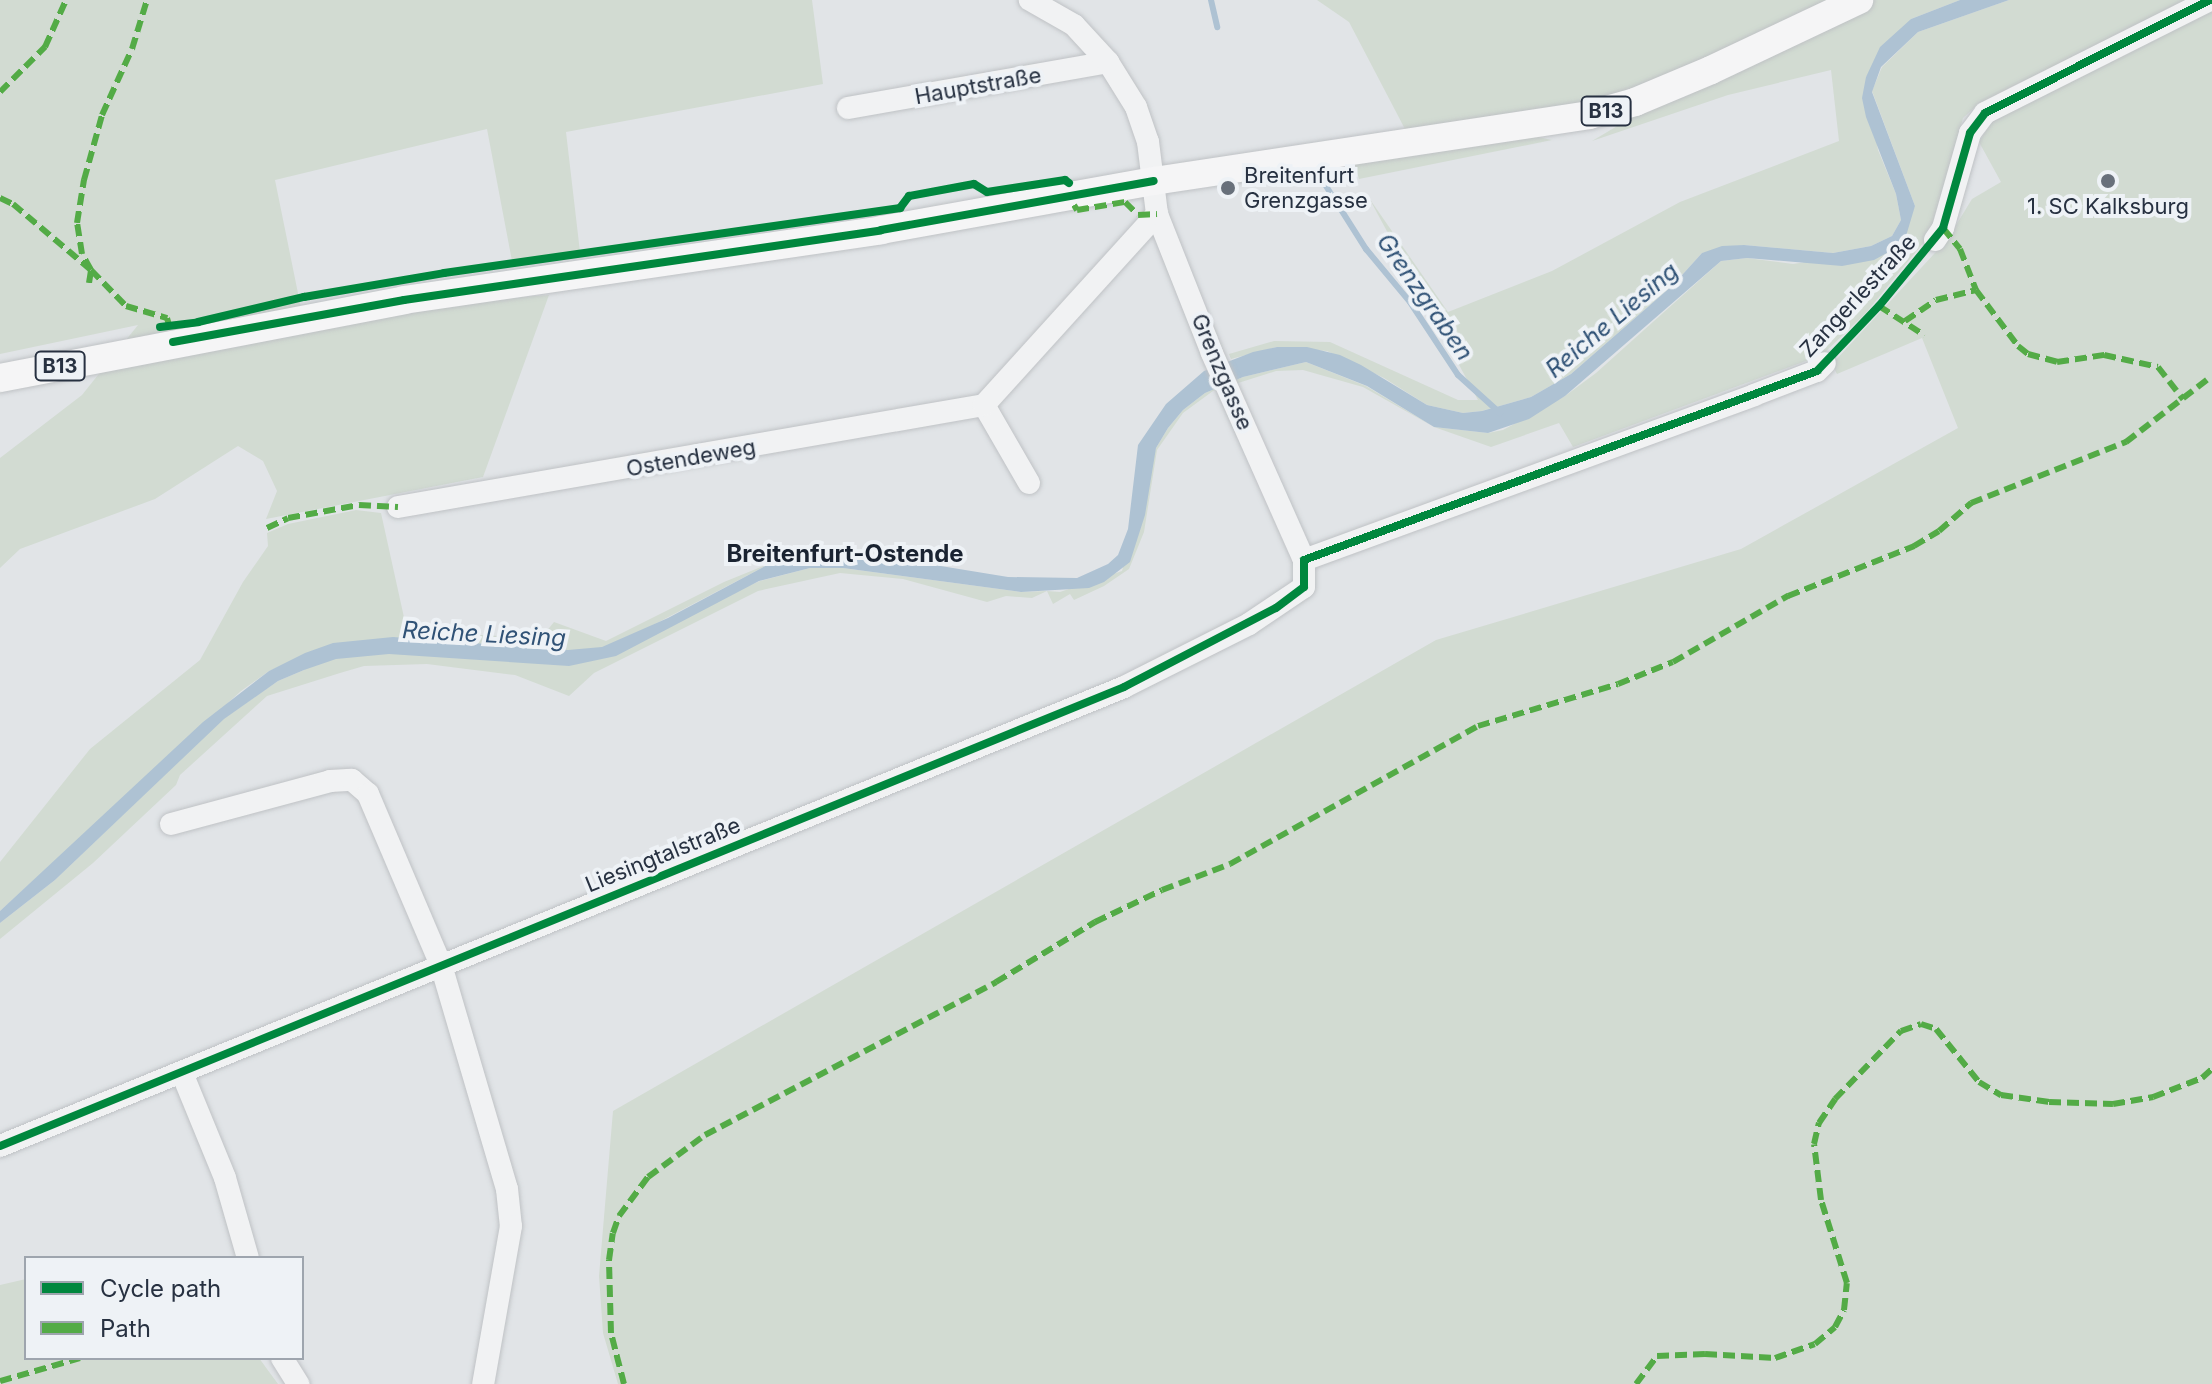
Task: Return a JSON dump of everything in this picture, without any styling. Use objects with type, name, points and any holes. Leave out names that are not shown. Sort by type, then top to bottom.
[{"type":"main road","name":"B13","points":[[0,378],[321,314],[881,230],[1154,181],[1589,115],[1635,102],[1711,70],[1859,0]]},
{"type":"street","points":[[1030,0],[1074,25],[1108,62],[1136,107],[1148,142],[1154,181]]},
{"type":"street","name":"Zangerlestraße","points":[[1935,240],[1943,228],[1970,133],[1985,113],[2210,0]]},
{"type":"street","name":"Hauptstraße","points":[[848,108],[1108,62]]},
{"type":"street","name":"Grenzgasse","points":[[1154,181],[1157,214],[1212,353],[1304,560]]},
{"type":"street","points":[[1029,483],[984,405],[1157,214]]},
{"type":"street","name":"Zangerlestraße","points":[[1304,560],[1754,395],[1817,371],[1825,363]]},
{"type":"street","name":"Ostendeweg","points":[[398,507],[984,405]]},
{"type":"street","name":"Liesingtalstraße","points":[[0,1146],[1124,687],[1276,608],[1304,587],[1304,560]]},
{"type":"street","points":[[171,824],[330,781],[352,780],[368,794],[441,965],[507,1189],[511,1226],[483,1384]]},
{"type":"street","points":[[182,1073],[225,1178],[247,1256]]},
{"type":"street","points":[[283,1360],[298,1384]]},
{"type":"shaded area","points":[[0,0],[812,0],[823,84],[566,132],[580,252],[512,261],[487,129],[275,180],[302,313],[549,295],[483,477],[266,519],[277,491],[263,461],[238,446],[155,499],[20,549],[0,568],[0,458],[82,395],[138,325],[0,354]]},
{"type":"shaded area","points":[[1317,0],[1960,0],[1911,19],[1866,77],[1878,150],[1896,194],[1901,220],[1892,236],[1871,246],[1833,253],[1744,245],[1702,253],[1673,285],[1571,374],[1531,397],[1482,411],[1463,413],[1427,405],[1384,378],[1327,351],[1277,347],[1231,359],[1229,354],[1274,341],[1330,342],[1458,400],[1478,400],[1369,198],[1448,312],[1552,271],[1680,202],[1839,141],[1831,70],[1728,95],[1592,141],[1656,103],[1589,106],[1406,131],[1349,22]]},
{"type":"shaded area","points":[[2009,0],[2195,0],[2009,88],[1975,107],[1963,118],[1929,236],[1865,314],[1822,355],[1573,447],[1559,423],[1491,447],[1434,427],[1488,433],[1503,430],[1565,396],[1596,373],[1721,261],[1747,258],[1793,264],[1896,248],[1915,206],[1872,91],[1882,67],[1918,32]]},
{"type":"shaded area","points":[[2212,5],[2212,1384],[618,1384],[603,1333],[599,1276],[613,1111],[1436,640],[1741,549],[1958,428],[1922,338],[1837,374],[1832,364],[1947,240],[1972,199],[2001,182],[1979,142],[1992,121]]},
{"type":"shaded area","points":[[1529,135],[1552,140],[1359,179],[1353,158]]},
{"type":"shaded area","points":[[1306,362],[1366,386],[1434,427],[1363,387],[1303,370],[1276,371],[1213,391],[1183,413],[1157,450],[1144,532],[1129,569],[1104,586],[1074,600],[1070,594],[1053,604],[1047,591],[1060,592],[1122,571],[1156,448],[1183,410],[1205,393],[1243,377]]},
{"type":"shaded area","points":[[356,510],[381,513],[407,631],[541,638],[554,622],[606,641],[724,582],[771,563],[638,633],[760,581],[810,568],[843,568],[1021,592],[1047,591],[1032,598],[1006,596],[987,602],[903,579],[840,573],[758,591],[594,673],[569,696],[515,675],[427,664],[364,666],[267,696],[180,775],[176,785],[93,863],[0,939],[0,923],[55,880],[223,719],[278,681],[304,670],[333,644],[269,671],[241,691],[0,911],[0,862],[90,749],[200,660],[243,582],[268,546],[267,533],[288,524]]},
{"type":"shaded area","points":[[24,1279],[24,1360],[260,1360],[278,1384],[0,1384],[0,1285]]},
{"type":"water","points":[[1960,0],[2009,0],[1918,32],[1881,67],[1872,92],[1915,206],[1906,236],[1896,248],[1874,260],[1842,266],[1747,258],[1721,261],[1565,396],[1529,419],[1488,433],[1434,427],[1367,386],[1306,362],[1243,377],[1205,393],[1183,410],[1168,428],[1156,448],[1145,515],[1130,562],[1104,582],[1089,588],[1021,592],[843,568],[810,568],[759,581],[616,656],[569,666],[389,654],[336,659],[304,670],[278,681],[224,719],[55,880],[0,923],[0,911],[203,722],[269,671],[305,653],[333,643],[393,637],[568,650],[602,647],[668,618],[771,563],[815,551],[855,552],[1008,577],[1077,578],[1108,564],[1118,555],[1128,529],[1138,445],[1166,404],[1204,371],[1253,352],[1277,347],[1307,347],[1340,355],[1361,365],[1427,405],[1463,413],[1482,411],[1531,397],[1571,374],[1673,285],[1702,253],[1722,246],[1744,245],[1833,253],[1871,246],[1892,236],[1901,220],[1896,194],[1866,117],[1862,98],[1866,77],[1880,47],[1911,19]]},
{"type":"waterway","name":"Grenzgraben","points":[[1211,0],[1217,27]]},
{"type":"waterway","name":"Grenzgraben","points":[[1326,186],[1366,249],[1410,302],[1458,375],[1500,413]]},
{"type":"marked path","points":[[0,92],[45,47],[66,0]]},
{"type":"marked path","points":[[89,283],[91,270],[82,254],[77,223],[84,180],[102,115],[132,49],[147,0]]},
{"type":"marked path","points":[[0,198],[13,204],[91,270],[126,306],[167,318],[169,325]]},
{"type":"marked path","points":[[1074,205],[1077,210],[1125,202],[1138,215],[1157,214]]},
{"type":"marked path","points":[[1943,228],[1960,249],[1976,290]]},
{"type":"marked path","points":[[1905,321],[1936,300],[1976,290],[2018,346],[2028,354],[2057,362],[2104,355],[2158,367],[2183,399]]},
{"type":"marked path","points":[[1879,306],[1924,335]]},
{"type":"marked path","points":[[624,1384],[611,1333],[609,1260],[613,1233],[619,1216],[648,1177],[705,1135],[996,982],[1095,922],[1162,890],[1230,864],[1478,726],[1618,684],[1673,662],[1788,596],[1914,546],[1939,531],[1971,503],[2126,442],[2212,376]]},
{"type":"marked path","points":[[267,528],[288,518],[359,505],[398,507]]},
{"type":"marked path","points":[[1636,1384],[1657,1356],[1705,1354],[1775,1358],[1815,1344],[1835,1327],[1844,1310],[1847,1283],[1821,1200],[1814,1144],[1819,1123],[1835,1099],[1901,1031],[1921,1024],[1936,1029],[1979,1082],[2001,1095],[2049,1102],[2113,1104],[2153,1097],[2202,1078],[2212,1069]]},
{"type":"marked path","points":[[0,1381],[73,1360]]},
{"type":"cycle path","points":[[0,1146],[1124,687],[1276,608],[1304,587],[1304,560],[1817,371],[1879,306],[1943,228],[1970,133],[1985,113],[2210,0]]},
{"type":"cycle path","points":[[160,327],[198,322],[304,297],[444,273],[900,208],[909,196],[974,184],[987,192],[1065,180],[1069,183]]},
{"type":"cycle path","points":[[173,342],[404,300],[881,230],[1154,181]]},
{"type":"place","name":"1. SC Kalksburg","points":[[2108,181]]},
{"type":"place","name":"Breitenfurt Grenzgasse","points":[[1228,188]]},
{"type":"district","name":"Breitenfurt-Ostende","points":[[845,554]]},
{"type":"water label","name":"Reiche Liesing","points":[[1612,320]]},
{"type":"water label","name":"Reiche Liesing","points":[[484,634]]}]
